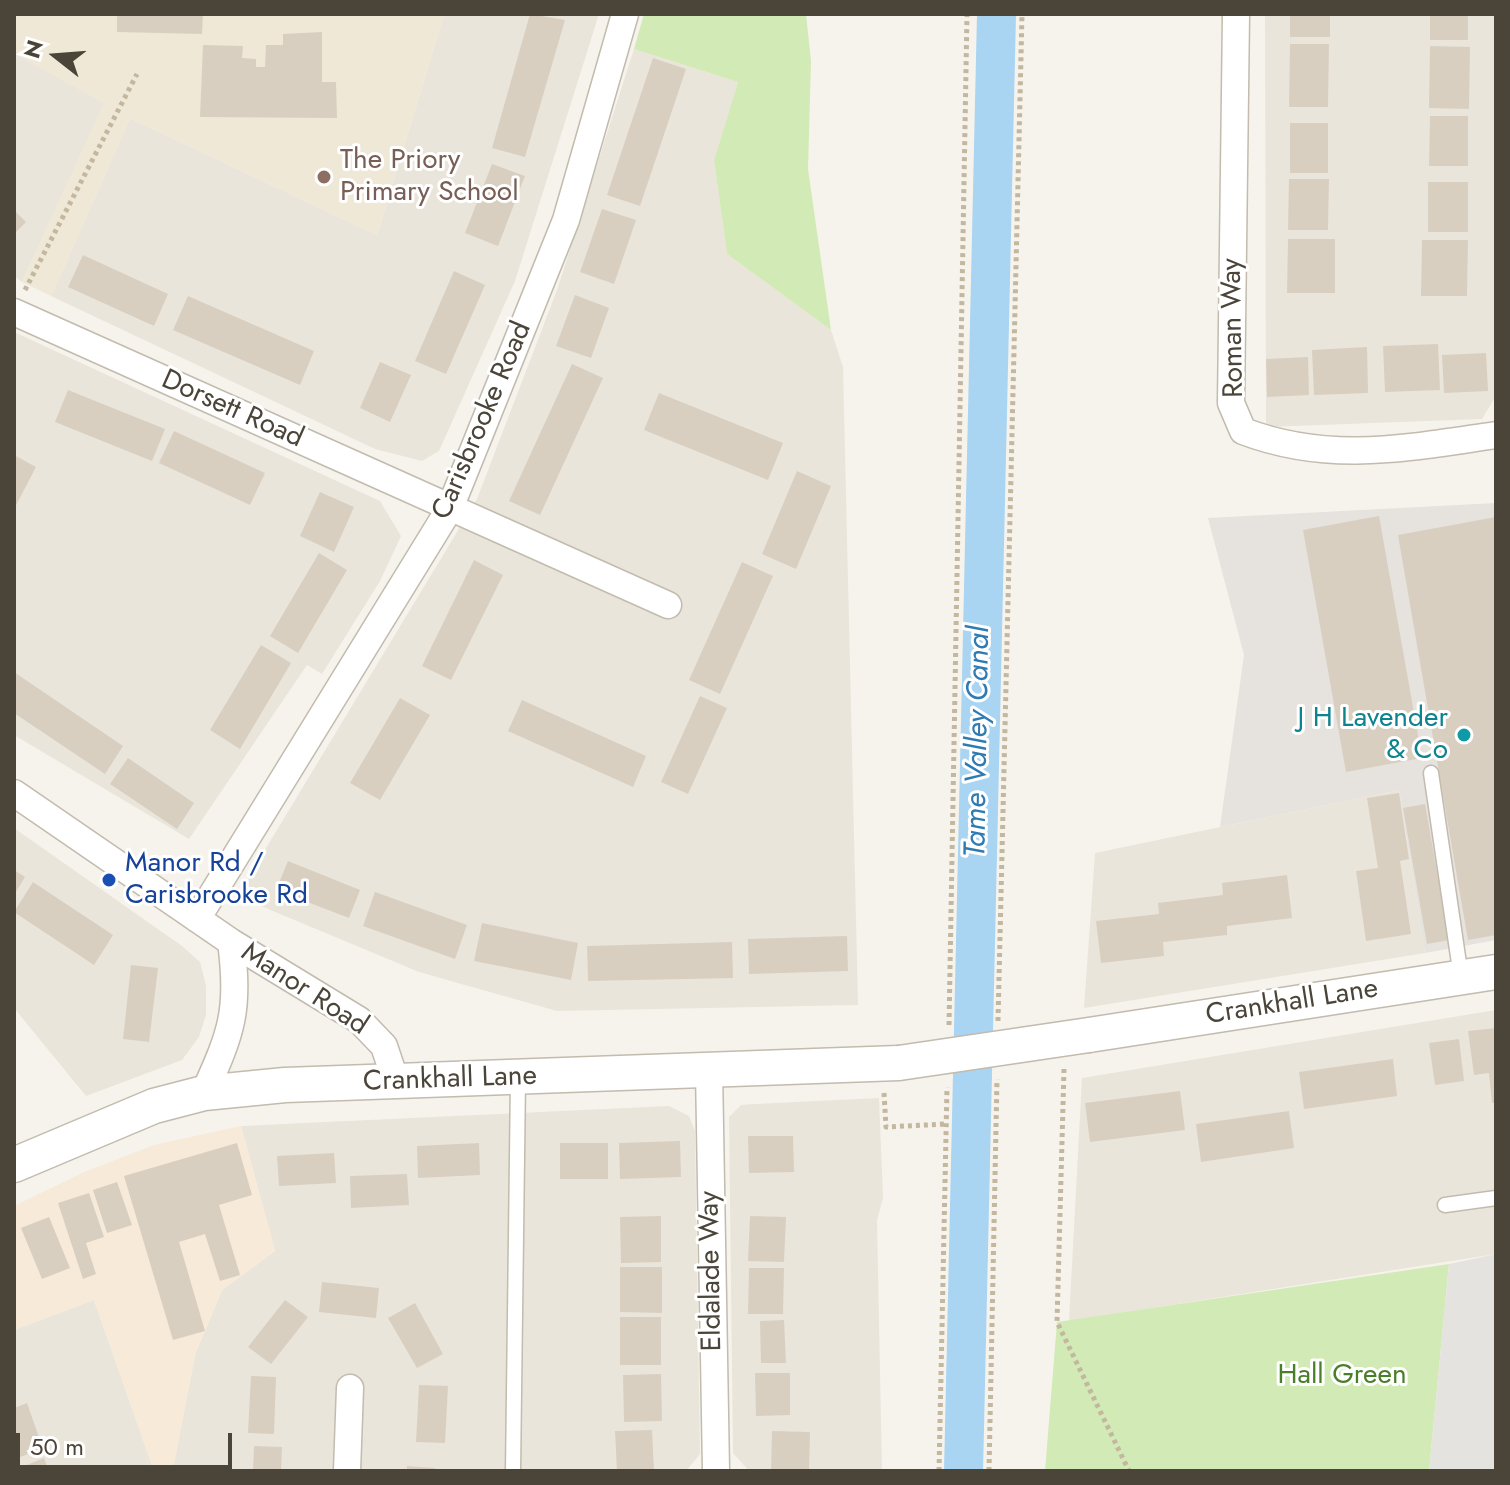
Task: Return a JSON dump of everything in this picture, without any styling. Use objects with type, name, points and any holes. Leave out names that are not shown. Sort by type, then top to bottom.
[{"type":"street","name":"Carisbrooke Road","points":[[197,919],[450,508],[566,220],[625,14]]},
{"type":"street","name":"Roman Way","points":[[1236,14],[1231,403],[1243,431],[1276,444],[1312,451],[1365,452],[1496,435]]},
{"type":"street","name":"Dorsett Road","points":[[18,304],[450,508],[668,605]]},
{"type":"street","name":"Manor Road","points":[[14,793],[231,942],[359,1020],[384,1046],[396,1082]]},
{"type":"street","name":"Manor Road","points":[[204,1093],[230,1036],[235,1014],[231,942]]},
{"type":"street","name":"Crankhall Lane","points":[[14,1165],[154,1106],[204,1093],[285,1085],[899,1063],[1496,972]]},
{"type":"street","name":"Eldalade Way","points":[[709,1070],[716,1471]]},
{"type":"street","points":[[347,1471],[350,1388]]},
{"type":"lane","points":[[1431,773],[1461,977]]},
{"type":"lane","points":[[513,1471],[518,1077]]},
{"type":"lane","points":[[1445,1205],[1496,1198]]},
{"type":"path","points":[[948,1041],[967,14]]},
{"type":"path","points":[[998,1031],[1022,14]]},
{"type":"path","points":[[18,304],[137,74]]},
{"type":"path","points":[[1077,1037],[1057,1322],[1129,1471]]},
{"type":"path","points":[[989,1471],[997,1063]]},
{"type":"path","points":[[939,1471],[948,1072]]},
{"type":"path","points":[[886,1127],[946,1124]]},
{"type":"shaded area","name":"The Priory Primary School","points":[[14,14],[444,14],[377,235],[130,118],[51,296],[22,282],[104,103],[14,53]]},
{"type":"shaded area","points":[[444,14],[599,14],[515,281],[439,451],[422,461],[375,449],[51,296],[130,118],[377,235]]},
{"type":"shaded area","points":[[1265,14],[1496,14],[1494,399],[1482,419],[1266,427]]},
{"type":"shaded area","points":[[634,49],[738,82],[714,160],[727,254],[831,330],[843,367],[858,1005],[557,1011],[419,972],[237,896],[477,499],[557,290]]},
{"type":"shaded area","points":[[14,53],[105,103],[22,282],[14,276]]},
{"type":"shaded area","points":[[14,332],[380,501],[401,536],[380,581],[322,674],[307,665],[189,839],[14,735]]},
{"type":"shaded area","points":[[1496,503],[1496,940],[1425,953],[1399,790],[1220,827],[1244,655],[1208,518]]},
{"type":"shaded area","points":[[1399,790],[1425,953],[1084,1008],[1095,853]]},
{"type":"shaded area","points":[[14,828],[182,946],[200,962],[206,986],[206,1015],[199,1037],[182,1060],[86,1096],[14,1008]]},
{"type":"shaded area","points":[[1496,1010],[1496,1254],[1069,1321],[1082,1078]]},
{"type":"shaded area","points":[[879,1098],[883,1198],[877,1220],[882,1471],[749,1471],[733,1453],[729,1117],[741,1105]]},
{"type":"shaded area","points":[[669,1106],[689,1116],[695,1131],[700,1454],[686,1471],[14,1471],[14,1330],[94,1300],[153,1468],[174,1464],[195,1355],[222,1290],[275,1251],[241,1126]]},
{"type":"shaded area","points":[[241,1126],[275,1251],[222,1290],[195,1355],[174,1464],[153,1469],[94,1300],[14,1330],[14,1206],[84,1172],[154,1145]]},
{"type":"shaded area","points":[[1496,1254],[1496,1471],[1429,1471],[1449,1264]]},
{"type":"green space","points":[[644,14],[806,14],[811,61],[808,169],[831,330],[727,254],[714,160],[738,82],[634,49]]},
{"type":"green space","name":"Hall Green","points":[[1449,1264],[1429,1471],[1045,1471],[1057,1322]]},
{"type":"water","name":"Tame Valley Canal","points":[[977,14],[1016,14],[983,1471],[944,1471]]},
{"type":"building","points":[[117,14],[203,14],[202,34],[117,32]]},
{"type":"building","points":[[530,14],[565,20],[525,157],[492,148]]},
{"type":"building","points":[[1290,14],[1330,14],[1330,37],[1290,37]]},
{"type":"building","points":[[1430,14],[1468,14],[1468,40],[1430,40]]},
{"type":"building","name":"The Priory Primary School","points":[[322,32],[322,82],[336,82],[337,118],[200,117],[203,45],[243,46],[242,58],[256,59],[256,67],[265,67],[266,45],[283,45],[283,34]]},
{"type":"building","points":[[1290,44],[1329,44],[1328,107],[1289,107]]},
{"type":"building","points":[[1430,46],[1470,47],[1469,109],[1429,108]]},
{"type":"building","points":[[653,58],[686,69],[640,206],[607,195]]},
{"type":"building","points":[[1430,116],[1468,116],[1468,166],[1429,166]]},
{"type":"building","points":[[1290,123],[1328,123],[1328,173],[1290,173]]},
{"type":"building","points":[[492,164],[525,176],[498,246],[465,233]]},
{"type":"building","points":[[1289,179],[1329,179],[1328,230],[1288,230]]},
{"type":"building","points":[[1428,182],[1468,182],[1468,232],[1428,232]]},
{"type":"building","points":[[602,209],[636,220],[614,284],[580,272]]},
{"type":"building","points":[[14,210],[26,222],[14,234]]},
{"type":"building","points":[[1288,239],[1335,239],[1335,293],[1287,293]]},
{"type":"building","points":[[1422,240],[1468,240],[1467,296],[1421,296]]},
{"type":"building","points":[[83,255],[168,294],[154,326],[68,287]]},
{"type":"building","points":[[454,271],[485,285],[446,374],[415,361]]},
{"type":"building","points":[[575,295],[609,308],[591,358],[556,346]]},
{"type":"building","points":[[188,296],[314,351],[300,385],[173,330]]},
{"type":"building","points":[[1438,344],[1440,390],[1385,392],[1383,346]]},
{"type":"building","points":[[1367,347],[1368,393],[1314,395],[1312,350]]},
{"type":"building","points":[[1486,353],[1488,391],[1444,393],[1442,355]]},
{"type":"building","points":[[1308,357],[1309,395],[1267,397],[1266,359]]},
{"type":"building","points":[[380,362],[411,375],[390,422],[360,408]]},
{"type":"building","points":[[572,364],[603,378],[540,515],[509,501]]},
{"type":"building","points":[[68,390],[165,429],[152,461],[55,422]]},
{"type":"building","points":[[659,393],[783,443],[768,480],[644,430]]},
{"type":"building","points":[[174,431],[265,473],[250,505],[159,463]]},
{"type":"building","points":[[14,455],[36,467],[14,509]]},
{"type":"building","points":[[797,471],[831,486],[796,569],[762,554]]},
{"type":"building","points":[[320,492],[354,507],[334,552],[300,536]]},
{"type":"building","points":[[1379,516],[1422,758],[1346,772],[1303,530]]},
{"type":"building","name":"J H Lavender & Co","points":[[1496,517],[1496,935],[1468,940],[1398,535]]},
{"type":"building","points":[[319,553],[347,570],[298,653],[270,636]]},
{"type":"building","points":[[474,560],[503,575],[451,680],[422,666]]},
{"type":"building","points":[[742,562],[773,576],[720,694],[689,680]]},
{"type":"building","points":[[261,645],[291,663],[240,749],[210,730]]},
{"type":"building","points":[[14,672],[123,746],[105,774],[14,713]]},
{"type":"building","points":[[700,696],[727,708],[688,794],[661,782]]},
{"type":"building","points":[[400,698],[430,715],[380,800],[350,783]]},
{"type":"building","points":[[522,700],[646,756],[633,787],[508,731]]},
{"type":"building","points":[[128,758],[194,803],[177,829],[110,784]]},
{"type":"building","points":[[1399,793],[1409,859],[1400,861],[1411,934],[1366,941],[1356,871],[1378,868],[1367,798]]},
{"type":"building","points":[[1425,804],[1449,940],[1427,944],[1403,808]]},
{"type":"building","points":[[288,861],[360,890],[349,918],[276,890]]},
{"type":"building","points":[[14,870],[25,877],[14,895]]},
{"type":"building","points":[[1287,875],[1292,918],[1227,926],[1227,935],[1163,942],[1164,956],[1101,963],[1096,921],[1159,914],[1158,903],[1223,895],[1222,883]]},
{"type":"building","points":[[33,882],[113,935],[94,965],[14,912]]},
{"type":"building","points":[[375,892],[467,925],[455,959],[363,926]]},
{"type":"building","points":[[482,923],[578,943],[571,980],[474,961]]},
{"type":"building","points":[[847,936],[848,971],[749,974],[748,939]]},
{"type":"building","points":[[732,942],[733,978],[588,981],[587,946]]},
{"type":"building","points":[[131,965],[158,968],[149,1042],[123,1039]]},
{"type":"building","points":[[1496,1028],[1496,1103],[1492,1103],[1489,1073],[1474,1075],[1468,1031]]},
{"type":"building","points":[[1459,1039],[1464,1081],[1435,1085],[1429,1043]]},
{"type":"building","points":[[1393,1059],[1397,1096],[1304,1109],[1299,1072]]},
{"type":"building","points":[[1180,1091],[1185,1130],[1090,1142],[1085,1103]]},
{"type":"building","points":[[1289,1111],[1294,1148],[1201,1162],[1196,1124]]},
{"type":"building","points":[[748,1136],[793,1136],[794,1172],[749,1173]]},
{"type":"building","points":[[680,1141],[681,1177],[620,1179],[619,1143]]},
{"type":"building","points":[[237,1143],[252,1195],[219,1205],[240,1275],[220,1281],[205,1234],[179,1242],[205,1331],[173,1340],[124,1176]]},
{"type":"building","points":[[479,1143],[480,1175],[418,1178],[417,1146]]},
{"type":"building","points":[[560,1143],[608,1143],[608,1179],[560,1179]]},
{"type":"building","points":[[334,1153],[336,1183],[279,1186],[277,1156]]},
{"type":"building","points":[[407,1174],[409,1205],[351,1208],[350,1176]]},
{"type":"building","points":[[117,1182],[132,1225],[107,1233],[93,1190]]},
{"type":"building","points":[[89,1193],[104,1237],[86,1243],[96,1274],[83,1279],[58,1203]]},
{"type":"building","points":[[661,1216],[661,1262],[621,1263],[620,1217]]},
{"type":"building","points":[[750,1216],[786,1217],[784,1262],[748,1261]]},
{"type":"building","points":[[49,1217],[70,1268],[42,1279],[21,1228]]},
{"type":"building","points":[[620,1267],[662,1267],[662,1313],[620,1312]]},
{"type":"building","points":[[749,1268],[784,1268],[783,1314],[748,1314]]},
{"type":"building","points":[[322,1282],[379,1288],[376,1318],[319,1312]]},
{"type":"building","points":[[285,1300],[308,1317],[271,1364],[248,1347]]},
{"type":"building","points":[[415,1303],[443,1354],[417,1368],[388,1318]]},
{"type":"building","points":[[620,1317],[661,1317],[661,1365],[620,1365]]},
{"type":"building","points":[[784,1320],[786,1363],[761,1363],[760,1321]]},
{"type":"building","points":[[755,1373],[790,1373],[790,1415],[756,1416]]},
{"type":"building","points":[[661,1374],[662,1421],[624,1422],[623,1375]]},
{"type":"building","points":[[251,1376],[276,1377],[274,1434],[248,1433]]},
{"type":"building","points":[[419,1385],[448,1386],[445,1443],[416,1442]]},
{"type":"building","points":[[27,1403],[43,1449],[14,1459],[14,1408]]},
{"type":"building","points":[[652,1430],[654,1471],[617,1471],[615,1431]]},
{"type":"building","points":[[772,1431],[810,1432],[809,1471],[771,1471]]},
{"type":"building","points":[[254,1446],[282,1447],[281,1471],[253,1471]]},
{"type":"building","points":[[44,1458],[49,1471],[14,1471],[14,1470]]},
{"type":"building","points":[[407,1466],[435,1468],[435,1471],[407,1471]]},
{"type":"place","name":"The Priory Primary School","points":[[324,177]]},
{"type":"place","name":"J H Lavender & Co","points":[[1464,735]]},
{"type":"place","name":"Manor Rd / Carisbrooke Rd","points":[[109,880]]}]
